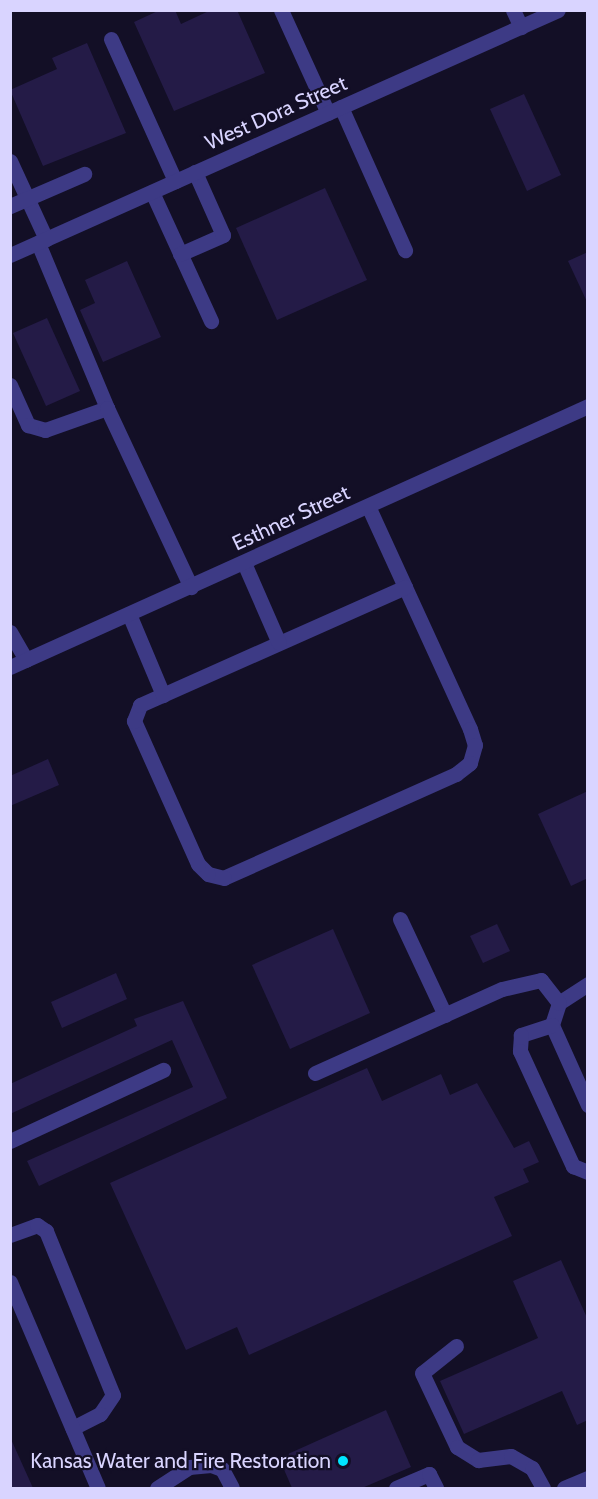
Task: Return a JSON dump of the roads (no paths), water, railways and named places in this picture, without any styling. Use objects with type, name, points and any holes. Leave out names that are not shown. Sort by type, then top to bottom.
[{"type":"street","points":[[281,10],[405,250]]},
{"type":"street","points":[[513,10],[521,27]]},
{"type":"street","name":"West Dora Street","points":[[10,255],[558,10]]},
{"type":"street","points":[[111,39],[175,181]]},
{"type":"street","points":[[10,161],[28,199],[107,408],[191,587]]},
{"type":"street","points":[[180,254],[223,235],[195,172]]},
{"type":"street","points":[[10,206],[84,174]]},
{"type":"street","points":[[152,192],[211,321]]},
{"type":"street","points":[[10,385],[28,425],[45,430],[107,408]]},
{"type":"street","name":"Esthner Street","points":[[10,668],[588,406]]},
{"type":"street","points":[[368,506],[470,729],[475,745],[470,763],[456,774],[224,878],[208,874],[198,864],[134,721],[140,705],[405,587]]},
{"type":"street","points":[[244,563],[279,643]]},
{"type":"street","points":[[129,615],[163,695]]},
{"type":"street","points":[[10,632],[26,660]]},
{"type":"street","points":[[400,919],[445,1015]]},
{"type":"street","points":[[315,1073],[502,989],[541,980],[556,1014],[588,1105]]},
{"type":"street","points":[[588,984],[556,1014],[521,1035],[520,1051],[573,1166],[588,1172]]},
{"type":"street","points":[[10,1141],[163,1070]]},
{"type":"street","points":[[10,1235],[37,1225],[46,1231],[113,1395],[100,1414],[72,1428]]},
{"type":"street","points":[[10,1282],[98,1488]]},
{"type":"street","points":[[456,1346],[423,1373],[458,1447],[478,1460],[511,1456],[532,1468],[543,1488]]},
{"type":"street","points":[[157,1488],[189,1467],[211,1465],[222,1469],[232,1488]]},
{"type":"street","points":[[396,1488],[429,1474],[435,1488]]},
{"type":"street","points":[[564,1488],[588,1478]]},
{"type":"place","name":"Kansas Water and Fire Restoration","points":[[343,1461]]}]
